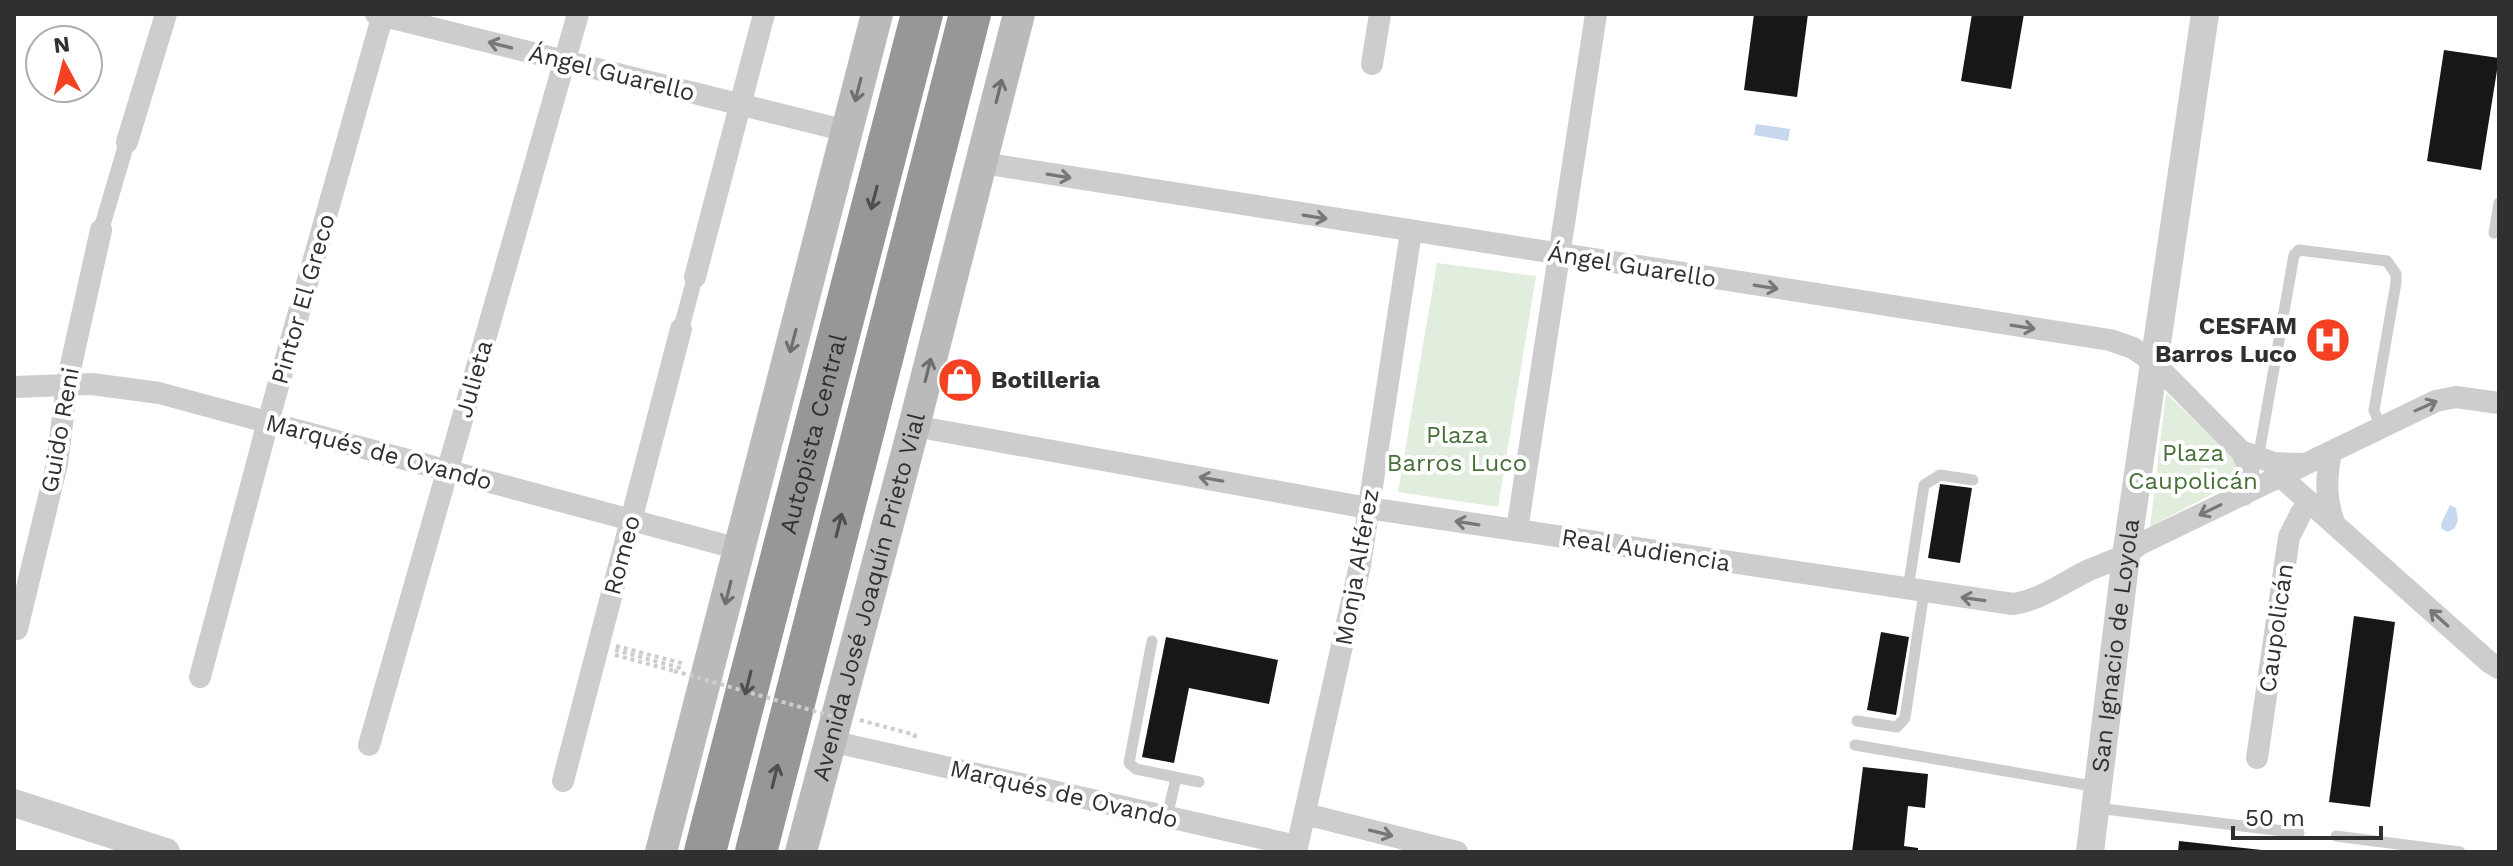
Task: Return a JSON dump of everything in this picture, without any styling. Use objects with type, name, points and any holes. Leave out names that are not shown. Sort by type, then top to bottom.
[{"type":"highway","name":"Autopista Central","points":[[705,852],[922,14]]},
{"type":"highway","name":"Autopista Central","points":[[756,852],[970,14]]},
{"type":"highway","points":[[941,128],[988,14]]},
{"type":"main road","points":[[661,852],[877,14]]},
{"type":"main road","name":"Avenida José Joaquín Prieto Vial","points":[[801,852],[836,730],[1019,14]]},
{"type":"street","points":[[101,230],[166,14]]},
{"type":"street","name":"Julieta","points":[[369,745],[578,14]]},
{"type":"street","points":[[681,329],[764,14]]},
{"type":"street","points":[[1372,64],[1380,14]]},
{"type":"street","points":[[1517,530],[1596,14]]},
{"type":"street","name":"San Ignacio de Loyola","points":[[2090,852],[2126,556],[2205,14]]},
{"type":"street","name":"Ángel Guarello","points":[[381,15],[847,131]]},
{"type":"street","name":"Pintor El Greco","points":[[200,677],[381,15]]},
{"type":"street","name":"Ángel Guarello","points":[[982,163],[2110,340],[2133,348],[2153,362],[2250,455]]},
{"type":"street","name":"Guido Reni","points":[[17,629],[57,464],[67,383],[101,230]]},
{"type":"street","name":"Monja Alférez","points":[[1296,849],[1353,600],[1411,232]]},
{"type":"street","name":"Romeo","points":[[563,781],[609,649],[631,520],[681,329]]},
{"type":"street","name":"Marqués de Ovando","points":[[14,387],[67,383],[138,389],[739,549]]},
{"type":"street","points":[[2499,403],[2448,398],[2280,476],[2499,668]]},
{"type":"street","name":"Real Audiencia","points":[[914,426],[1368,508],[2002,603],[2026,602],[2089,570],[2126,556],[2140,544],[2280,476]]},
{"type":"street","points":[[2331,452],[2327,490],[2336,526]]},
{"type":"street","points":[[2243,495],[2247,487],[2250,455],[2282,464],[2307,463]]},
{"type":"street","name":"Caupolicán","points":[[2257,758],[2289,537],[2309,503]]},
{"type":"street","name":"Marqués de Ovando","points":[[836,730],[1296,849]]},
{"type":"street","points":[[14,803],[166,852]]},
{"type":"street","points":[[1305,814],[1457,852]]},
{"type":"street","points":[[14,823],[105,852]]},
{"type":"lane","points":[[2494,233],[2499,203]]},
{"type":"lane","points":[[2250,455],[2294,255],[2299,250],[2387,261],[2392,266],[2396,283],[2374,410],[2381,428]]},
{"type":"lane","points":[[1857,721],[1897,727],[1905,718],[1924,485],[1940,475],[1973,480]]},
{"type":"lane","points":[[1152,641],[1129,763],[1136,769],[1199,782]]},
{"type":"lane","points":[[1855,745],[2097,797],[2299,833]]},
{"type":"lane","points":[[1167,817],[1176,778]]},
{"type":"lane","points":[[2336,836],[2460,852]]},
{"type":"path","points":[[609,649],[674,669],[836,730]]},
{"type":"path","points":[[609,649],[691,666],[689,671],[674,669]]},
{"type":"path","points":[[857,723],[914,738],[915,735],[877,725]]},
{"type":"green space","name":"Plaza Barros Luco","points":[[1437,263],[1536,276],[1498,507],[1398,492]]},
{"type":"green space","name":"Plaza Caupolicán","points":[[2166,393],[2238,462],[2239,480],[2150,527]]},
{"type":"water","points":[[1756,124],[1790,129],[1788,141],[1754,135]]},
{"type":"water","points":[[2450,505],[2456,508],[2458,520],[2455,528],[2448,532],[2442,529],[2441,524]]},
{"type":"building","points":[[1754,14],[1808,14],[1797,97],[1744,90]]},
{"type":"building","points":[[1972,14],[2024,14],[2011,89],[1961,81]]},
{"type":"building","points":[[2444,50],[2499,58],[2481,170],[2427,161]]},
{"type":"building","name":"Botilleria","points":[[950,365],[974,370],[969,394],[945,389]]},
{"type":"building","points":[[1940,484],[1972,488],[1960,563],[1928,558]]},
{"type":"building","points":[[2354,616],[2395,622],[2370,807],[2329,802]]},
{"type":"building","points":[[1881,632],[1909,637],[1896,715],[1867,710]]},
{"type":"building","points":[[1166,637],[1278,660],[1269,704],[1189,688],[1174,763],[1142,757]]},
{"type":"building","points":[[1863,767],[1928,774],[1925,808],[1908,806],[1904,846],[1918,848],[1918,852],[1852,852]]},
{"type":"building","points":[[2179,841],[2262,850],[2178,852]]},
{"type":"place","name":"CESFAM Barros Luco","points":[[2328,340]]},
{"type":"place","name":"Botilleria","points":[[960,380]]}]
